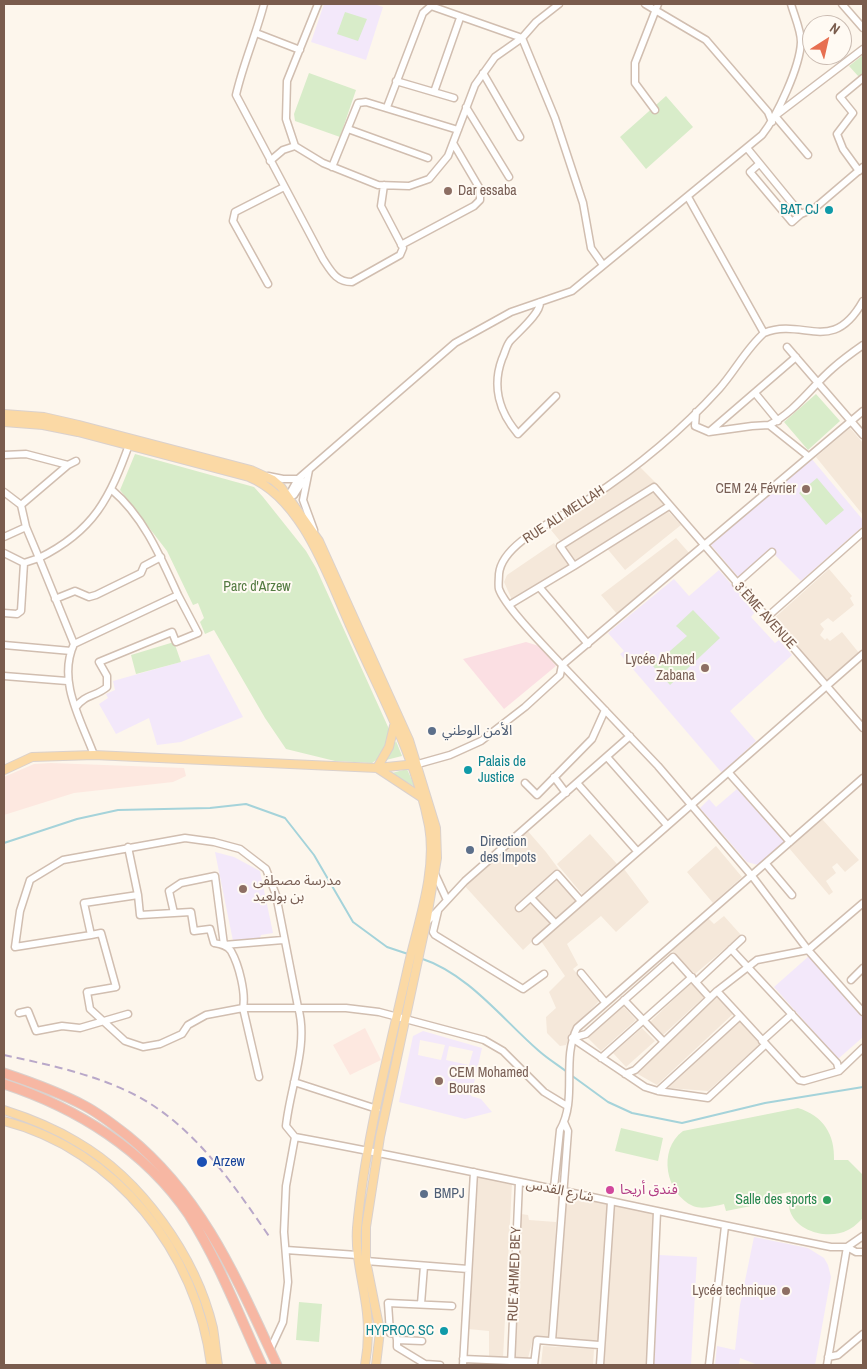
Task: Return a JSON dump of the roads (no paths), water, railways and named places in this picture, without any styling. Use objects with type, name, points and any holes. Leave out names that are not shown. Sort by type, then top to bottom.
[{"type":"highway","points":[[4,1074],[49,1089],[86,1106],[114,1124],[145,1150],[174,1179],[199,1213],[232,1269],[276,1365]]},
{"type":"highway","points":[[4,1084],[38,1095],[77,1114],[115,1139],[167,1187],[188,1215],[210,1252],[262,1365]]},
{"type":"main road","points":[[4,414],[44,417],[130,442],[249,478],[268,486],[286,498],[329,577],[394,724],[415,765],[429,826],[429,869],[417,941],[401,1018],[366,1227],[366,1262],[380,1331],[376,1365]]},
{"type":"main road","points":[[4,422],[43,425],[130,442],[261,474],[273,480],[319,541],[340,582],[415,765],[436,828],[438,840],[435,874],[426,923],[417,941]]},
{"type":"main road","points":[[377,768],[389,747],[394,724]]},
{"type":"main road","points":[[4,770],[32,758],[94,754],[377,768],[415,765]]},
{"type":"main road","points":[[377,768],[421,797]]},
{"type":"main road","points":[[365,1365],[369,1335],[357,1255],[357,1229],[377,1109],[401,1018]]},
{"type":"main road","points":[[4,1110],[28,1118],[77,1142],[100,1157],[126,1180],[166,1225],[193,1272],[213,1327],[218,1365]]},
{"type":"main road","points":[[4,1121],[22,1126],[75,1151],[121,1186],[162,1232],[187,1278],[207,1333],[211,1365]]},
{"type":"main road","points":[[364,1298],[374,1294]]},
{"type":"street","points":[[264,4],[256,33],[244,63],[236,95],[328,268],[334,276],[343,282],[352,282],[400,254],[403,248],[380,206],[384,186]]},
{"type":"street","points":[[318,4],[287,81],[286,119],[295,146],[332,167],[384,186],[409,186],[429,180],[448,156],[475,85],[483,73],[495,57],[522,38],[536,22],[559,4]]},
{"type":"street","points":[[645,4],[656,6],[706,40],[774,119],[808,155]]},
{"type":"street","points":[[286,498],[298,479],[455,343],[511,312],[572,291],[762,135],[774,119],[791,81],[801,42],[791,4]]},
{"type":"street","points":[[842,4],[863,28]]},
{"type":"street","points":[[387,107],[423,13],[430,6],[522,38],[555,118],[583,202],[591,248],[603,265]]},
{"type":"street","points":[[656,6],[635,63],[635,83],[656,110]]},
{"type":"street","points":[[434,92],[460,18]]},
{"type":"street","points":[[256,33],[300,50]]},
{"type":"street","points":[[774,119],[863,48]]},
{"type":"street","points":[[483,73],[520,137]]},
{"type":"street","points":[[759,164],[750,172],[792,222],[801,214],[815,208],[861,169],[843,149],[838,134],[853,114],[840,97],[863,78]]},
{"type":"street","points":[[396,80],[454,98]]},
{"type":"street","points":[[332,167],[358,103],[366,102],[387,107],[458,130]]},
{"type":"street","points":[[466,107],[509,177]]},
{"type":"street","points":[[348,129],[428,158]]},
{"type":"street","points":[[401,245],[474,206],[480,200],[480,189],[453,143]]},
{"type":"street","points":[[270,161],[283,150],[295,146]]},
{"type":"street","points":[[747,148],[801,214]]},
{"type":"street","points":[[268,284],[233,220],[235,212],[284,187]]},
{"type":"street","points":[[688,196],[764,333],[775,329],[834,331],[854,318],[863,302]]},
{"type":"street","points":[[540,302],[541,306],[532,318],[508,343],[497,373],[497,394],[510,425],[518,434],[556,396]]},
{"type":"street","name":"RUE ALI MELLAH","points":[[764,333],[720,388],[664,443],[615,482],[542,528],[506,555],[499,573],[500,590],[534,636],[630,736],[752,876],[808,950],[863,1012]]},
{"type":"street","points":[[696,412],[695,426],[709,432],[769,425],[778,421],[831,370],[863,345]]},
{"type":"street","points":[[787,348],[863,435]]},
{"type":"street","points":[[709,432],[796,357]]},
{"type":"street","points":[[755,392],[778,421]]},
{"type":"street","points":[[415,765],[450,755],[481,741],[525,707],[560,675],[562,665],[863,411]]},
{"type":"street","points":[[769,425],[808,456]]},
{"type":"street","points":[[4,553],[24,563],[61,547],[79,534],[112,490],[130,442]]},
{"type":"street","points":[[4,456],[26,454],[68,465]]},
{"type":"street","points":[[21,505],[68,465],[76,461]]},
{"type":"street","points":[[286,498],[294,495],[310,469]]},
{"type":"street","points":[[310,469],[303,500],[304,508],[319,541]]},
{"type":"street","points":[[261,474],[283,479],[298,479]]},
{"type":"street","name":"3 ÈME AVENUE","points":[[574,566],[560,546],[654,487],[703,546],[863,728]]},
{"type":"street","points":[[76,706],[81,699],[107,687],[107,676],[99,662],[172,632],[176,642],[198,633],[161,557],[126,502],[112,490]]},
{"type":"street","points":[[4,492],[21,505],[26,528],[73,647],[67,681],[94,754]]},
{"type":"street","points":[[510,605],[669,506]]},
{"type":"street","points":[[4,537],[26,528]]},
{"type":"street","points":[[766,618],[863,532]]},
{"type":"street","points":[[736,584],[772,552]]},
{"type":"street","points":[[55,599],[75,591],[89,597],[96,595],[141,574],[144,566],[161,557]]},
{"type":"street","points":[[4,613],[18,614],[21,611],[24,563]]},
{"type":"street","points":[[540,588],[588,644]]},
{"type":"street","points":[[4,646],[73,647],[178,595]]},
{"type":"street","points":[[536,941],[580,900],[690,804],[729,773],[863,654]]},
{"type":"street","points":[[4,676],[67,681]]},
{"type":"street","points":[[525,783],[536,796],[592,739],[605,710]]},
{"type":"street","points":[[426,923],[447,900],[630,736]]},
{"type":"street","points":[[607,757],[667,825]]},
{"type":"street","points":[[729,773],[790,842]]},
{"type":"street","points":[[554,777],[566,793]]},
{"type":"street","points":[[554,1188],[560,1130],[564,1122],[567,1106],[569,1050],[577,1028],[863,778]]},
{"type":"street","points":[[577,783],[637,851]]},
{"type":"street","points":[[270,1350],[283,1322],[288,1282],[284,1232],[286,1186],[292,1135],[286,1126],[301,1046],[298,1007],[283,940],[276,895],[266,868],[240,849],[214,842],[185,838],[63,860],[30,880],[20,911],[15,947],[101,933],[116,987],[87,992],[90,1009],[105,1021],[124,1041],[144,1047],[160,1044],[182,1034],[188,1025],[206,1015],[242,1008],[298,1007],[346,1008],[401,1018],[484,1040],[494,1045],[544,1092],[567,1106]]},
{"type":"street","points":[[128,847],[138,895],[140,915],[191,912],[194,931],[210,929],[214,943],[224,945],[283,940]]},
{"type":"street","points":[[766,864],[792,895]]},
{"type":"street","points":[[435,874],[447,900]]},
{"type":"street","points":[[519,908],[558,874],[580,900]]},
{"type":"street","points":[[174,913],[169,891],[181,882],[215,876],[224,945],[231,950],[240,979],[244,1001],[242,1008],[259,1077]]},
{"type":"street","points":[[91,935],[84,903],[138,895]]},
{"type":"street","points":[[531,898],[555,924]]},
{"type":"street","points":[[625,1074],[635,1070],[717,991],[747,967],[757,960],[808,950],[863,903]]},
{"type":"street","points":[[438,910],[433,932],[435,935],[523,989],[544,974]]},
{"type":"street","points":[[601,1058],[643,1020],[742,939]]},
{"type":"street","points":[[731,949],[836,1063],[839,1071]]},
{"type":"street","points":[[572,1038],[586,1034],[673,956],[710,998]]},
{"type":"street","points":[[851,980],[863,968]]},
{"type":"street","points":[[581,973],[605,1002]]},
{"type":"street","points":[[717,991],[798,1080],[804,1081],[839,1071],[863,1048]]},
{"type":"street","points":[[624,1000],[664,1042]]},
{"type":"street","points":[[19,1012],[28,1011],[36,1031],[62,1026],[80,1028],[128,1014]]},
{"type":"street","points":[[572,1038],[644,1087],[658,1091],[708,1098],[712,1097],[792,1014]]},
{"type":"street","points":[[658,1091],[740,1016]]},
{"type":"street","points":[[294,1082],[377,1109]]},
{"type":"street","points":[[552,1341],[562,1190],[568,1131],[564,1122]]},
{"type":"street","name":"شارع القدس","points":[[292,1135],[554,1188],[725,1226],[831,1247],[847,1247],[856,1252],[863,1252]]},
{"type":"street","points":[[474,1172],[463,1362],[534,1364],[536,1341],[600,1344]]},
{"type":"street","name":"RUE AHMED BEY","points":[[511,1363],[519,1182]]},
{"type":"street","points":[[600,1365],[611,1202]]},
{"type":"street","points":[[650,1365],[657,1212]]},
{"type":"street","points":[[709,1365],[725,1226]]},
{"type":"street","points":[[827,1365],[847,1247],[863,1236]]},
{"type":"street","points":[[286,1250],[357,1255]]},
{"type":"street","points":[[366,1262],[468,1269]]},
{"type":"street","points":[[420,1304],[424,1266]]},
{"type":"street","points":[[440,1365],[426,1364],[397,1347],[396,1334],[390,1332],[388,1303],[452,1306]]},
{"type":"street","points":[[828,1357],[838,1355],[863,1334]]},
{"type":"street","points":[[397,1340],[422,1341]]},
{"type":"waterway","points":[[4,843],[77,819],[118,810],[210,808],[246,804],[285,818],[314,855],[353,922],[387,947],[408,954]]},
{"type":"waterway","points":[[420,958],[438,965],[469,986],[539,1051],[567,1072]]},
{"type":"waterway","points":[[571,1075],[608,1102],[632,1113],[682,1123],[765,1103],[863,1087]]},
{"type":"railway","points":[[4,1055],[98,1079],[127,1091],[150,1104],[191,1136],[209,1155],[271,1239]]},
{"type":"place","name":"Dar essaba","points":[[448,191]]},
{"type":"place","name":"BAT CJ","points":[[829,210]]},
{"type":"place","name":"CEM 24 Février","points":[[806,489]]},
{"type":"place","name":"Lycée Ahmed Zabana","points":[[705,668]]},
{"type":"place","name":"الأمن الوطني","points":[[432,731]]},
{"type":"place","name":"Palais de Justice","points":[[468,770]]},
{"type":"place","name":"Direction des Impots","points":[[470,850]]},
{"type":"place","name":"مدرسة مصطفى بن بولعيد","points":[[243,889]]},
{"type":"place","name":"CEM Mohamed Bouras","points":[[439,1081]]},
{"type":"place","name":"Arzew","points":[[202,1162]]},
{"type":"place","name":"فندق أريحا","points":[[610,1190]]},
{"type":"place","name":"BMPJ","points":[[424,1194]]},
{"type":"place","name":"Salle des sports","points":[[827,1200]]},
{"type":"place","name":"Lycée technique","points":[[786,1291]]},
{"type":"place","name":"HYPROC SC","points":[[444,1331]]},
{"type":"park label","name":"Parc d'Arzew","points":[[257,587]]}]
